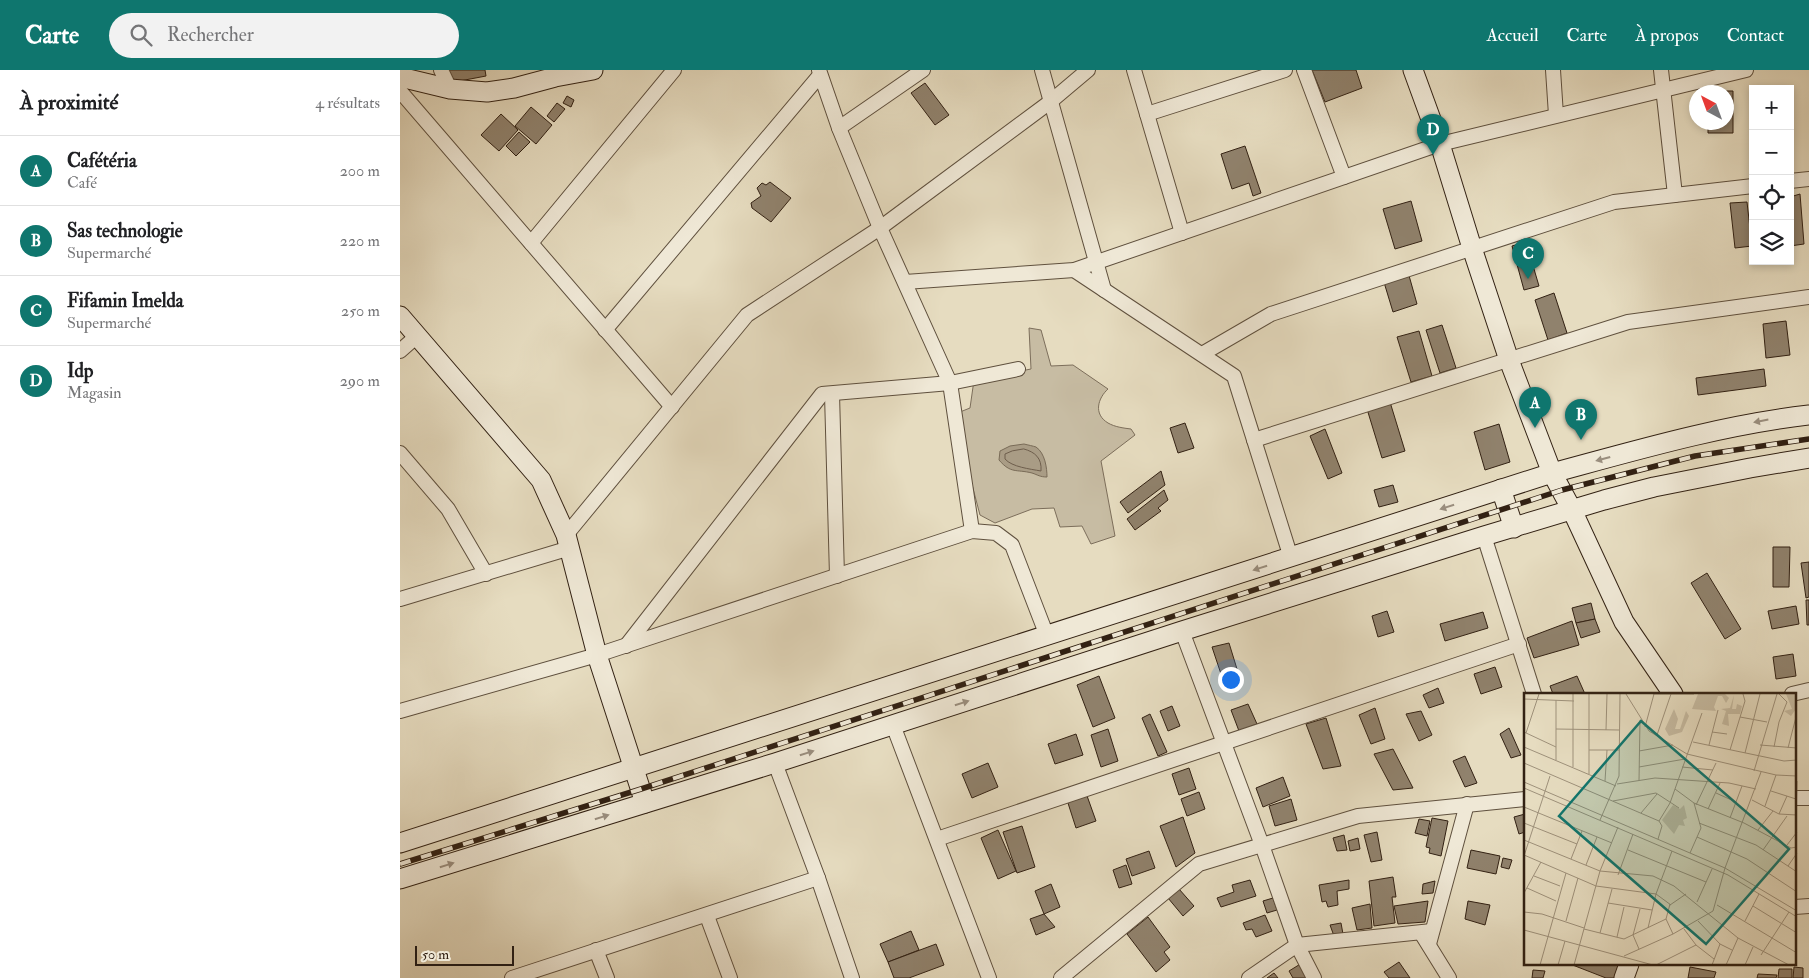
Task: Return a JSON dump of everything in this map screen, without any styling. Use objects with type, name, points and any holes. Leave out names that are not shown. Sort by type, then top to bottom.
[{"type":"main road","points":[[400,77],[450,89],[487,92],[514,88],[554,73],[594,70]]},
{"type":"main road","points":[[1413,70],[1440,144],[1509,360],[1552,473],[1572,510],[1624,622],[1672,693]]},
{"type":"main road","points":[[400,316],[542,480],[568,542],[597,655],[645,803]]},
{"type":"main road","points":[[400,843],[1552,473],[1679,439],[1765,420],[1809,415]]},
{"type":"main road","points":[[400,880],[775,763],[1182,631],[1484,536],[1654,487],[1809,458]]},
{"type":"main road","points":[[1501,489],[1514,528]]},
{"type":"main road","points":[[1624,978],[1628,966]]},
{"type":"street","points":[[441,70],[450,89]]},
{"type":"street","points":[[531,243],[674,70]]},
{"type":"street","points":[[839,128],[924,70]]},
{"type":"street","points":[[1042,70],[1104,290]]},
{"type":"street","points":[[400,599],[486,574],[568,542],[672,407],[747,315],[880,228],[1050,102],[1088,70]]},
{"type":"street","points":[[1134,70],[1182,233]]},
{"type":"street","points":[[1147,114],[1285,70]]},
{"type":"street","points":[[1304,70],[1344,177]]},
{"type":"street","points":[[1553,70],[1556,115]]},
{"type":"street","points":[[1661,70],[1675,195]]},
{"type":"street","points":[[905,282],[1074,270],[1440,144],[1746,70]]},
{"type":"street","points":[[606,330],[819,73]]},
{"type":"street","points":[[819,73],[839,128],[880,228],[950,383],[972,531]]},
{"type":"street","points":[[400,91],[672,407]]},
{"type":"street","points":[[1794,181],[1809,179]]},
{"type":"street","points":[[1202,354],[1271,314],[1614,202],[1749,186]]},
{"type":"street","points":[[1074,270],[1234,376],[1290,558]]},
{"type":"street","points":[[1254,440],[1628,322],[1809,297]]},
{"type":"street","points":[[400,350],[417,336]]},
{"type":"street","points":[[626,646],[822,394],[950,383],[1018,369]]},
{"type":"street","points":[[832,394],[837,576]]},
{"type":"street","points":[[400,453],[448,509],[486,574]]},
{"type":"street","points":[[400,710],[626,646],[972,531],[996,533],[1012,544],[1047,636]]},
{"type":"street","points":[[1484,536],[1534,693]]},
{"type":"street","points":[[1182,631],[1262,845],[1297,945],[1314,978]]},
{"type":"street","points":[[937,839],[1519,644]]},
{"type":"street","points":[[1796,693],[1809,690]]},
{"type":"street","points":[[893,725],[989,978]]},
{"type":"street","points":[[775,763],[818,878],[852,978]]},
{"type":"street","points":[[1796,798],[1809,798]]},
{"type":"street","points":[[1061,978],[1200,864],[1358,816],[1524,799]]},
{"type":"street","points":[[1449,978],[1427,936],[1467,804]]},
{"type":"street","points":[[512,978],[707,916],[818,878]]},
{"type":"street","points":[[1796,907],[1809,906]]},
{"type":"street","points":[[707,916],[730,978]]},
{"type":"street","points":[[1249,978],[1297,945],[1427,936]]},
{"type":"street","points":[[596,950],[606,978]]},
{"type":"shaded area","points":[[1029,328],[1041,330],[1051,366],[1073,365],[1108,389],[1100,401],[1100,415],[1108,423],[1131,429],[1135,435],[1101,461],[1115,536],[1091,544],[1082,526],[1060,527],[1054,508],[1032,509],[995,523],[980,515],[964,454],[960,412],[970,408],[974,380],[1031,369]]},
{"type":"water","points":[[1024,444],[1036,447],[1042,453],[1047,477],[1010,469],[999,460],[1000,451],[1010,446]]},
{"type":"building","points":[[447,70],[485,70],[486,76],[449,83]]},
{"type":"building","points":[[1312,70],[1356,70],[1362,88],[1325,102]]},
{"type":"building","points":[[925,83],[949,115],[935,125],[911,93]]},
{"type":"building","points":[[567,96],[574,100],[571,107],[563,103]]},
{"type":"building","points":[[557,103],[565,109],[554,122],[547,116]]},
{"type":"building","points":[[531,107],[552,125],[536,144],[515,126]]},
{"type":"building","points":[[501,114],[518,130],[499,151],[481,135]]},
{"type":"building","points":[[1708,130],[1733,130],[1733,133],[1708,133]]},
{"type":"building","points":[[519,132],[530,142],[516,156],[506,146]]},
{"type":"building","points":[[1245,146],[1261,193],[1253,196],[1249,183],[1232,189],[1221,154]]},
{"type":"building","points":[[770,182],[791,198],[771,222],[752,208],[751,203],[761,196],[757,188],[762,183],[766,185]]},
{"type":"building","points":[[1800,194],[1804,244],[1794,245],[1794,220],[1794,196]]},
{"type":"building","points":[[1411,201],[1422,241],[1395,249],[1383,209]]},
{"type":"building","points":[[1747,202],[1749,246],[1735,248],[1730,203]]},
{"type":"building","points":[[1526,242],[1539,286],[1524,290],[1512,246]]},
{"type":"building","points":[[1408,272],[1417,304],[1393,312],[1383,279]]},
{"type":"building","points":[[1554,293],[1567,333],[1548,340],[1535,300]]},
{"type":"building","points":[[1786,321],[1790,355],[1766,358],[1763,324]]},
{"type":"building","points":[[1442,325],[1456,368],[1440,373],[1426,330]]},
{"type":"building","points":[[1419,331],[1432,376],[1411,382],[1397,337]]},
{"type":"building","points":[[1764,369],[1766,386],[1698,395],[1696,378]]},
{"type":"building","points":[[1390,402],[1405,451],[1382,458],[1367,409]]},
{"type":"building","points":[[1185,423],[1194,448],[1178,453],[1170,428]]},
{"type":"building","points":[[1499,424],[1510,462],[1485,470],[1474,432]]},
{"type":"building","points":[[1325,429],[1342,473],[1328,479],[1310,436]]},
{"type":"building","points":[[1161,471],[1165,485],[1128,513],[1120,502]]},
{"type":"building","points":[[1393,485],[1398,502],[1379,507],[1374,490]]},
{"type":"building","points":[[1164,490],[1168,500],[1158,508],[1161,511],[1135,530],[1127,519]]},
{"type":"building","points":[[1773,547],[1790,547],[1789,587],[1773,587]]},
{"type":"building","points":[[1809,562],[1809,597],[1806,598],[1801,563]]},
{"type":"building","points":[[1707,573],[1741,629],[1725,639],[1691,583]]},
{"type":"building","points":[[1806,600],[1809,600],[1809,625],[1807,625]]},
{"type":"building","points":[[1591,603],[1595,619],[1576,623],[1572,608]]},
{"type":"building","points":[[1796,606],[1799,624],[1772,629],[1768,611]]},
{"type":"building","points":[[1387,611],[1394,632],[1378,637],[1372,616]]},
{"type":"building","points":[[1483,612],[1488,628],[1445,641],[1440,624]]},
{"type":"building","points":[[1595,619],[1600,632],[1581,638],[1576,623]]},
{"type":"building","points":[[1572,621],[1579,645],[1534,658],[1527,638]]},
{"type":"building","points":[[1229,643],[1237,669],[1221,674],[1212,647]]},
{"type":"building","points":[[1793,654],[1796,676],[1776,679],[1773,657]]},
{"type":"building","points":[[1495,667],[1502,687],[1481,694],[1474,674]]},
{"type":"building","points":[[1099,676],[1115,718],[1093,727],[1077,685]]},
{"type":"building","points":[[1577,676],[1585,693],[1553,693],[1550,686]]},
{"type":"building","points":[[1438,688],[1444,703],[1429,708],[1423,695]]},
{"type":"building","points":[[1248,704],[1257,724],[1239,731],[1231,710]]},
{"type":"building","points":[[1172,706],[1180,726],[1168,731],[1160,711]]},
{"type":"building","points":[[1375,708],[1385,739],[1371,744],[1359,715]]},
{"type":"building","points":[[1421,711],[1432,735],[1419,741],[1406,714]]},
{"type":"building","points":[[1150,714],[1167,752],[1158,756],[1142,718]]},
{"type":"building","points":[[1326,718],[1341,766],[1323,769],[1306,724]]},
{"type":"building","points":[[1509,728],[1521,755],[1511,758],[1500,734]]},
{"type":"building","points":[[1108,729],[1118,761],[1101,767],[1091,735]]},
{"type":"building","points":[[1076,734],[1083,755],[1055,764],[1048,744]]},
{"type":"building","points":[[1393,749],[1413,788],[1393,790],[1374,754]]},
{"type":"building","points":[[1465,756],[1477,783],[1465,787],[1453,761]]},
{"type":"building","points":[[988,763],[998,787],[972,798],[962,774]]},
{"type":"building","points":[[1189,768],[1196,789],[1179,795],[1172,774]]},
{"type":"building","points":[[1283,777],[1290,796],[1263,807],[1256,788]]},
{"type":"building","points":[[1199,792],[1205,809],[1187,816],[1181,799]]},
{"type":"building","points":[[1086,793],[1096,821],[1076,828],[1067,800]]},
{"type":"building","points":[[1291,799],[1297,820],[1275,826],[1269,806]]},
{"type":"building","points":[[1524,814],[1524,832],[1519,834],[1514,817]]},
{"type":"building","points":[[1183,817],[1195,853],[1176,867],[1160,826]]},
{"type":"building","points":[[1432,818],[1448,821],[1441,856],[1429,853],[1430,848],[1426,847]]},
{"type":"building","points":[[1419,819],[1430,821],[1427,836],[1415,833]]},
{"type":"building","points":[[1022,826],[1035,867],[1017,873],[1003,832]]},
{"type":"building","points":[[998,830],[1016,871],[998,879],[981,838]]},
{"type":"building","points":[[1377,832],[1382,860],[1371,862],[1364,835]]},
{"type":"building","points":[[1344,835],[1347,850],[1337,851],[1333,838]]},
{"type":"building","points":[[1358,838],[1360,849],[1350,851],[1348,841]]},
{"type":"building","points":[[1471,850],[1500,856],[1496,874],[1467,868]]},
{"type":"building","points":[[1149,851],[1155,868],[1132,876],[1126,859]]},
{"type":"building","points":[[1503,858],[1512,860],[1509,869],[1501,867]]},
{"type":"building","points":[[1126,865],[1132,884],[1119,888],[1113,870]]},
{"type":"building","points":[[1393,877],[1396,897],[1392,897],[1395,923],[1374,926],[1369,881]]},
{"type":"building","points":[[1250,880],[1256,896],[1221,907],[1217,898],[1234,892],[1232,885]]},
{"type":"building","points":[[1349,880],[1349,889],[1337,891],[1338,905],[1328,907],[1326,901],[1322,902],[1319,885]]},
{"type":"building","points":[[1435,881],[1433,893],[1422,894],[1423,884]]},
{"type":"building","points":[[1051,884],[1060,907],[1044,914],[1035,891]]},
{"type":"building","points":[[1179,889],[1194,906],[1183,916],[1168,898]]},
{"type":"building","points":[[1273,898],[1277,910],[1267,913],[1263,901]]},
{"type":"building","points":[[1428,901],[1425,922],[1398,924],[1394,906]]},
{"type":"building","points":[[1468,901],[1490,905],[1485,925],[1465,919]]},
{"type":"building","points":[[1370,904],[1372,928],[1357,930],[1352,908]]},
{"type":"building","points":[[1044,914],[1055,927],[1036,935],[1030,919]]},
{"type":"building","points":[[1265,915],[1272,931],[1256,937],[1252,929],[1246,930],[1243,923]]},
{"type":"building","points":[[1148,917],[1170,947],[1164,952],[1170,960],[1156,972],[1127,934]]},
{"type":"building","points":[[1341,923],[1343,934],[1334,936],[1330,925]]},
{"type":"building","points":[[911,931],[919,950],[888,962],[880,944]]},
{"type":"building","points":[[936,944],[944,965],[909,978],[894,978],[888,962]]},
{"type":"building","points":[[1399,962],[1410,978],[1389,978],[1384,972]]},
{"type":"building","points":[[1302,963],[1310,978],[1293,978],[1289,971]]},
{"type":"building","points":[[1575,966],[1621,966],[1617,978],[1606,978]]},
{"type":"building","points":[[1690,967],[1716,972],[1714,978],[1688,978]]},
{"type":"building","points":[[1794,967],[1803,968],[1803,978],[1793,978]]},
{"type":"building","points":[[1779,969],[1792,969],[1792,978],[1778,978]]},
{"type":"building","points":[[1533,970],[1545,971],[1543,978],[1532,978]]},
{"type":"building","points":[[1274,973],[1278,978],[1267,978]]},
{"type":"building","points":[[1758,974],[1777,975],[1776,978],[1757,978]]},
{"type":"railway","points":[[400,864],[641,789],[1562,490],[1695,456],[1809,439]]},
{"type":"place","name":"Idp","points":[[1433,155]]},
{"type":"place","name":"Fifamin Imelda","points":[[1528,279]]},
{"type":"place","name":"Cafétéria","points":[[1535,428]]},
{"type":"place","name":"Sas technologie","points":[[1581,440]]}]
